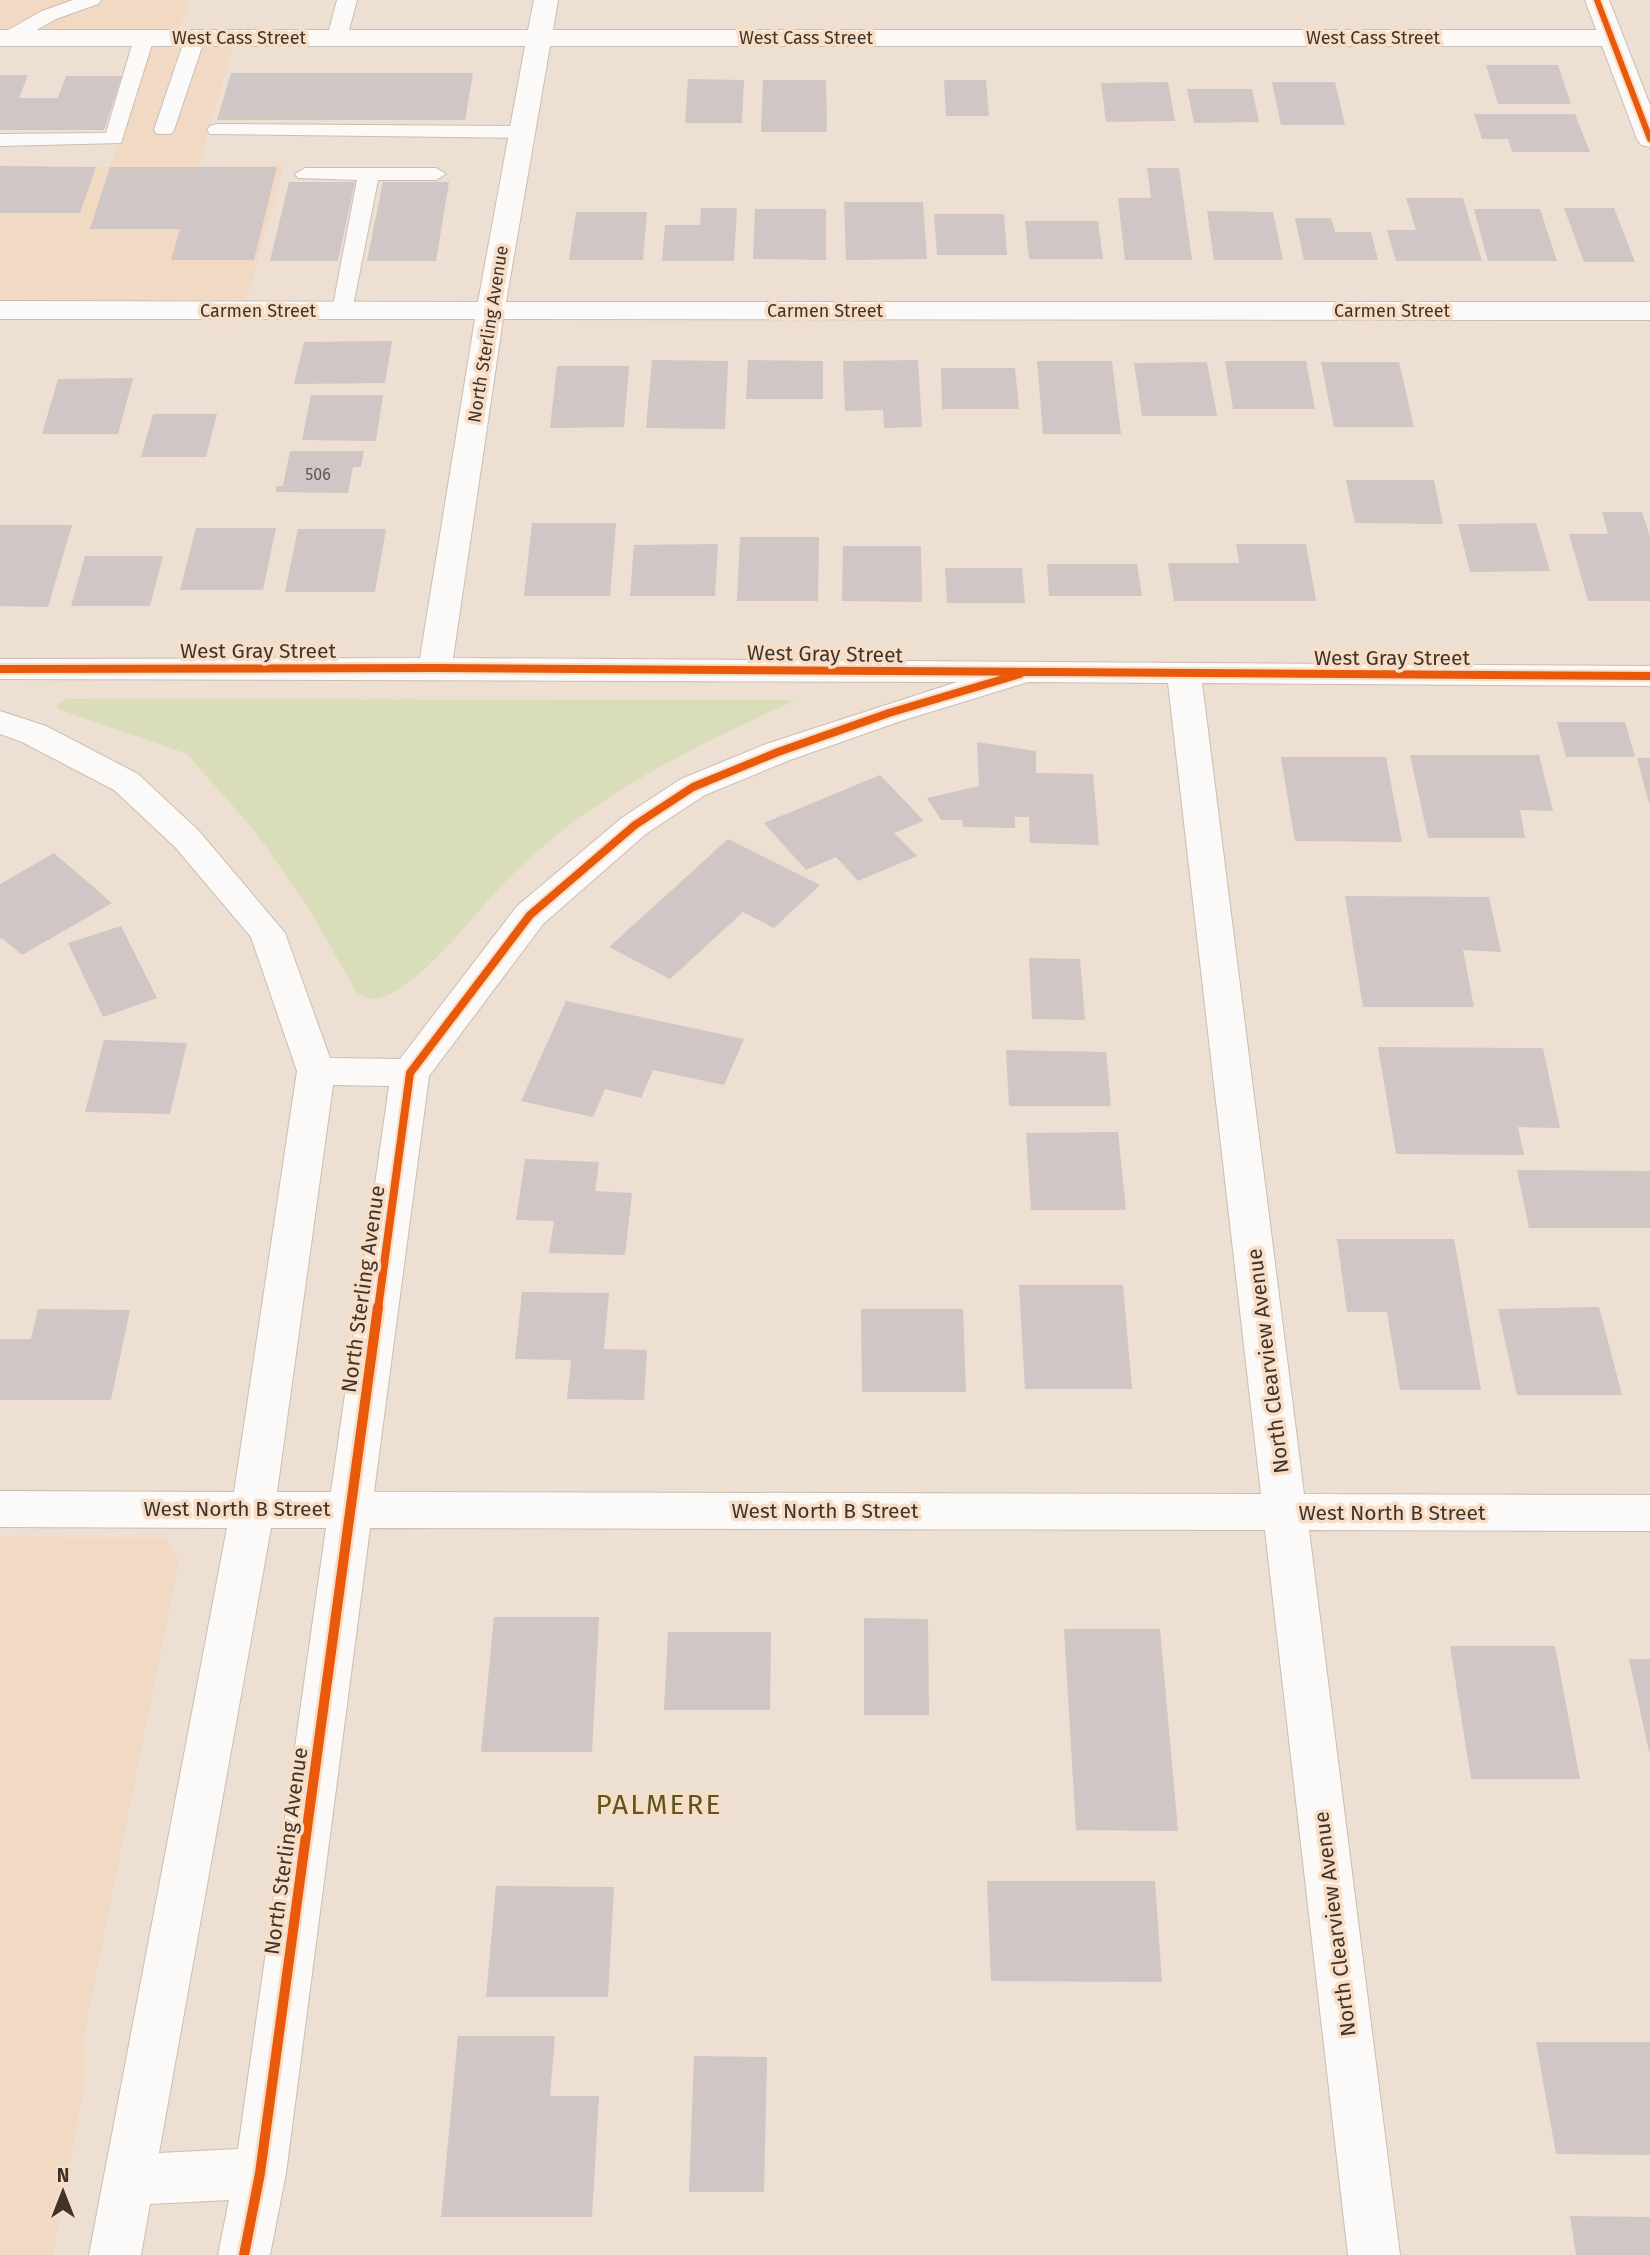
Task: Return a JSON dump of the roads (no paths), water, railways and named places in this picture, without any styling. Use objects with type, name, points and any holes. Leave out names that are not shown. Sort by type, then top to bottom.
[{"type":"street","name":"North Sterling Avenue","points":[[435,668],[490,311],[545,0]]},
{"type":"street","points":[[1597,0],[1650,139]]},
{"type":"street","name":"West Cass Street","points":[[4,38],[1611,37]]},
{"type":"street","points":[[1611,37],[1638,51],[1650,72]]},
{"type":"street","name":"Carmen Street","points":[[0,310],[1650,311]]},
{"type":"street","name":"West Gray Street","points":[[0,669],[435,668],[1020,674],[1650,676]]},
{"type":"street","name":"North Sterling Avenue","points":[[244,2255],[260,2173],[410,1073],[530,915],[635,824],[694,788],[778,752],[889,713],[1020,674]]},
{"type":"street","name":"North Clearview Avenue","points":[[1184,675],[1374,2255]]},
{"type":"street","points":[[0,722],[34,734],[126,782],[187,839],[267,933],[316,1072],[253,1510],[115,2255]]},
{"type":"street","points":[[316,1072],[410,1073]]},
{"type":"street","name":"West North B Street","points":[[0,1510],[1650,1513]]},
{"type":"street","points":[[129,2180],[260,2173]]},
{"type":"lane","points":[[4,38],[49,15],[91,0]]},
{"type":"lane","points":[[337,38],[347,0]]},
{"type":"lane","points":[[0,140],[114,139],[144,38]]},
{"type":"lane","points":[[164,130],[195,38]]},
{"type":"lane","points":[[217,130],[523,132]]},
{"type":"lane","points":[[305,174],[436,174]]},
{"type":"lane","points":[[343,311],[369,174]]},
{"type":"district","name":"PALMERE","points":[[659,1804]]}]
